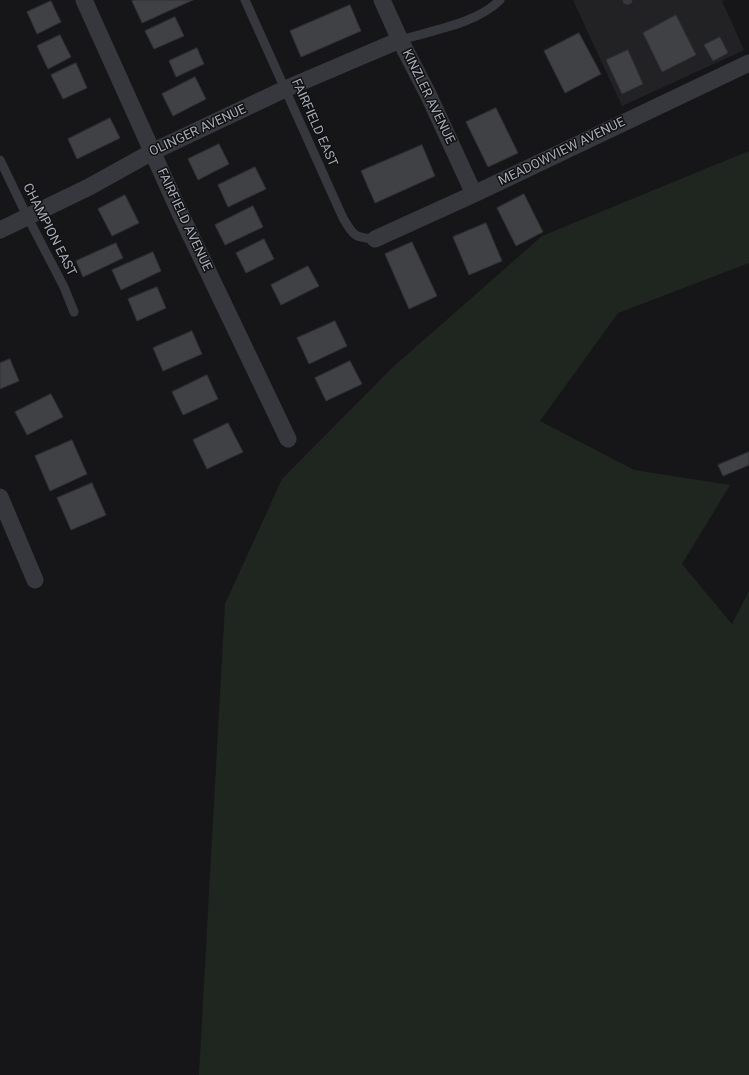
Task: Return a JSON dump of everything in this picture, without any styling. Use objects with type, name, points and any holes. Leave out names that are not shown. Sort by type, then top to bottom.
[{"type":"street","name":"FAIRFIELD AVENUE","points":[[84,0],[152,152],[233,326],[288,439]]},
{"type":"street","name":"KINZLER AVENUE","points":[[382,0],[400,40],[428,94],[474,194]]},
{"type":"street","name":"OLINGER AVENUE","points":[[0,230],[89,187],[152,152],[285,89],[400,40]]},
{"type":"street","name":"MEADOWVIEW AVENUE","points":[[375,239],[474,194],[749,63]]},
{"type":"street","points":[[0,497],[35,580]]},
{"type":"lane","name":"FAIRFIELD EAST","points":[[245,0],[343,218],[352,233],[361,238],[375,239]]},
{"type":"lane","points":[[400,40],[469,20],[500,0]]},
{"type":"lane","name":"CHAMPION EAST","points":[[0,160],[64,287],[74,312]]},
{"type":"shaded area","points":[[573,0],[724,0],[722,1],[744,50],[622,106]]},
{"type":"shaded area","points":[[749,151],[749,263],[618,313],[540,421],[634,470],[730,485],[682,564],[732,624],[749,591],[749,1075],[199,1075],[225,604],[282,479],[392,368],[542,236]]},
{"type":"building","points":[[193,0],[142,23],[132,1]]},
{"type":"building","points":[[51,1],[61,22],[37,34],[27,12]]},
{"type":"building","points":[[350,5],[361,31],[301,57],[290,31]]},
{"type":"building","points":[[676,15],[696,55],[662,72],[643,33]]},
{"type":"building","points":[[175,17],[184,36],[154,49],[145,31]]},
{"type":"building","points":[[579,33],[601,74],[565,93],[544,51]]},
{"type":"building","points":[[60,35],[71,57],[48,69],[37,46]]},
{"type":"building","points":[[720,37],[728,53],[713,61],[704,45]]},
{"type":"building","points":[[197,48],[204,64],[176,77],[169,61]]},
{"type":"building","points":[[628,50],[643,84],[622,94],[606,60]]},
{"type":"building","points":[[76,63],[87,88],[63,99],[51,75]]},
{"type":"building","points":[[195,77],[206,99],[173,116],[162,94]]},
{"type":"building","points":[[496,108],[518,153],[488,167],[466,122]]},
{"type":"building","points":[[110,118],[120,138],[77,159],[68,139]]},
{"type":"building","points":[[219,144],[229,164],[198,180],[188,159]]},
{"type":"building","points":[[422,145],[435,176],[375,203],[361,171]]},
{"type":"building","points":[[255,167],[266,189],[228,207],[218,185]]},
{"type":"building","points":[[524,194],[543,232],[516,246],[497,208]]},
{"type":"building","points":[[125,195],[139,223],[112,236],[98,209]]},
{"type":"building","points":[[253,206],[263,227],[225,245],[215,225]]},
{"type":"building","points":[[486,223],[502,261],[469,275],[453,237]]},
{"type":"building","points":[[264,239],[274,259],[246,273],[236,253]]},
{"type":"building","points":[[412,242],[437,296],[409,309],[385,254]]},
{"type":"building","points":[[116,243],[123,258],[83,277],[76,261]]},
{"type":"building","points":[[153,252],[161,271],[121,290],[112,270]]},
{"type":"building","points":[[308,266],[319,286],[281,305],[271,285]]},
{"type":"building","points":[[157,287],[166,308],[137,321],[128,299]]},
{"type":"building","points":[[335,321],[347,346],[309,364],[297,338]]},
{"type":"building","points":[[192,331],[202,354],[163,371],[153,348]]},
{"type":"building","points":[[10,359],[19,381],[0,389],[0,363]]},
{"type":"building","points":[[350,361],[362,384],[326,401],[315,378]]},
{"type":"building","points":[[207,375],[218,399],[183,415],[172,392]]},
{"type":"building","points":[[51,394],[63,417],[27,435],[15,412]]},
{"type":"building","points":[[228,423],[243,452],[207,469],[193,440]]},
{"type":"building","points":[[72,440],[87,474],[50,491],[35,456]]},
{"type":"building","points":[[749,452],[749,465],[723,476],[718,465]]},
{"type":"building","points":[[92,483],[106,515],[71,530],[57,498]]}]
